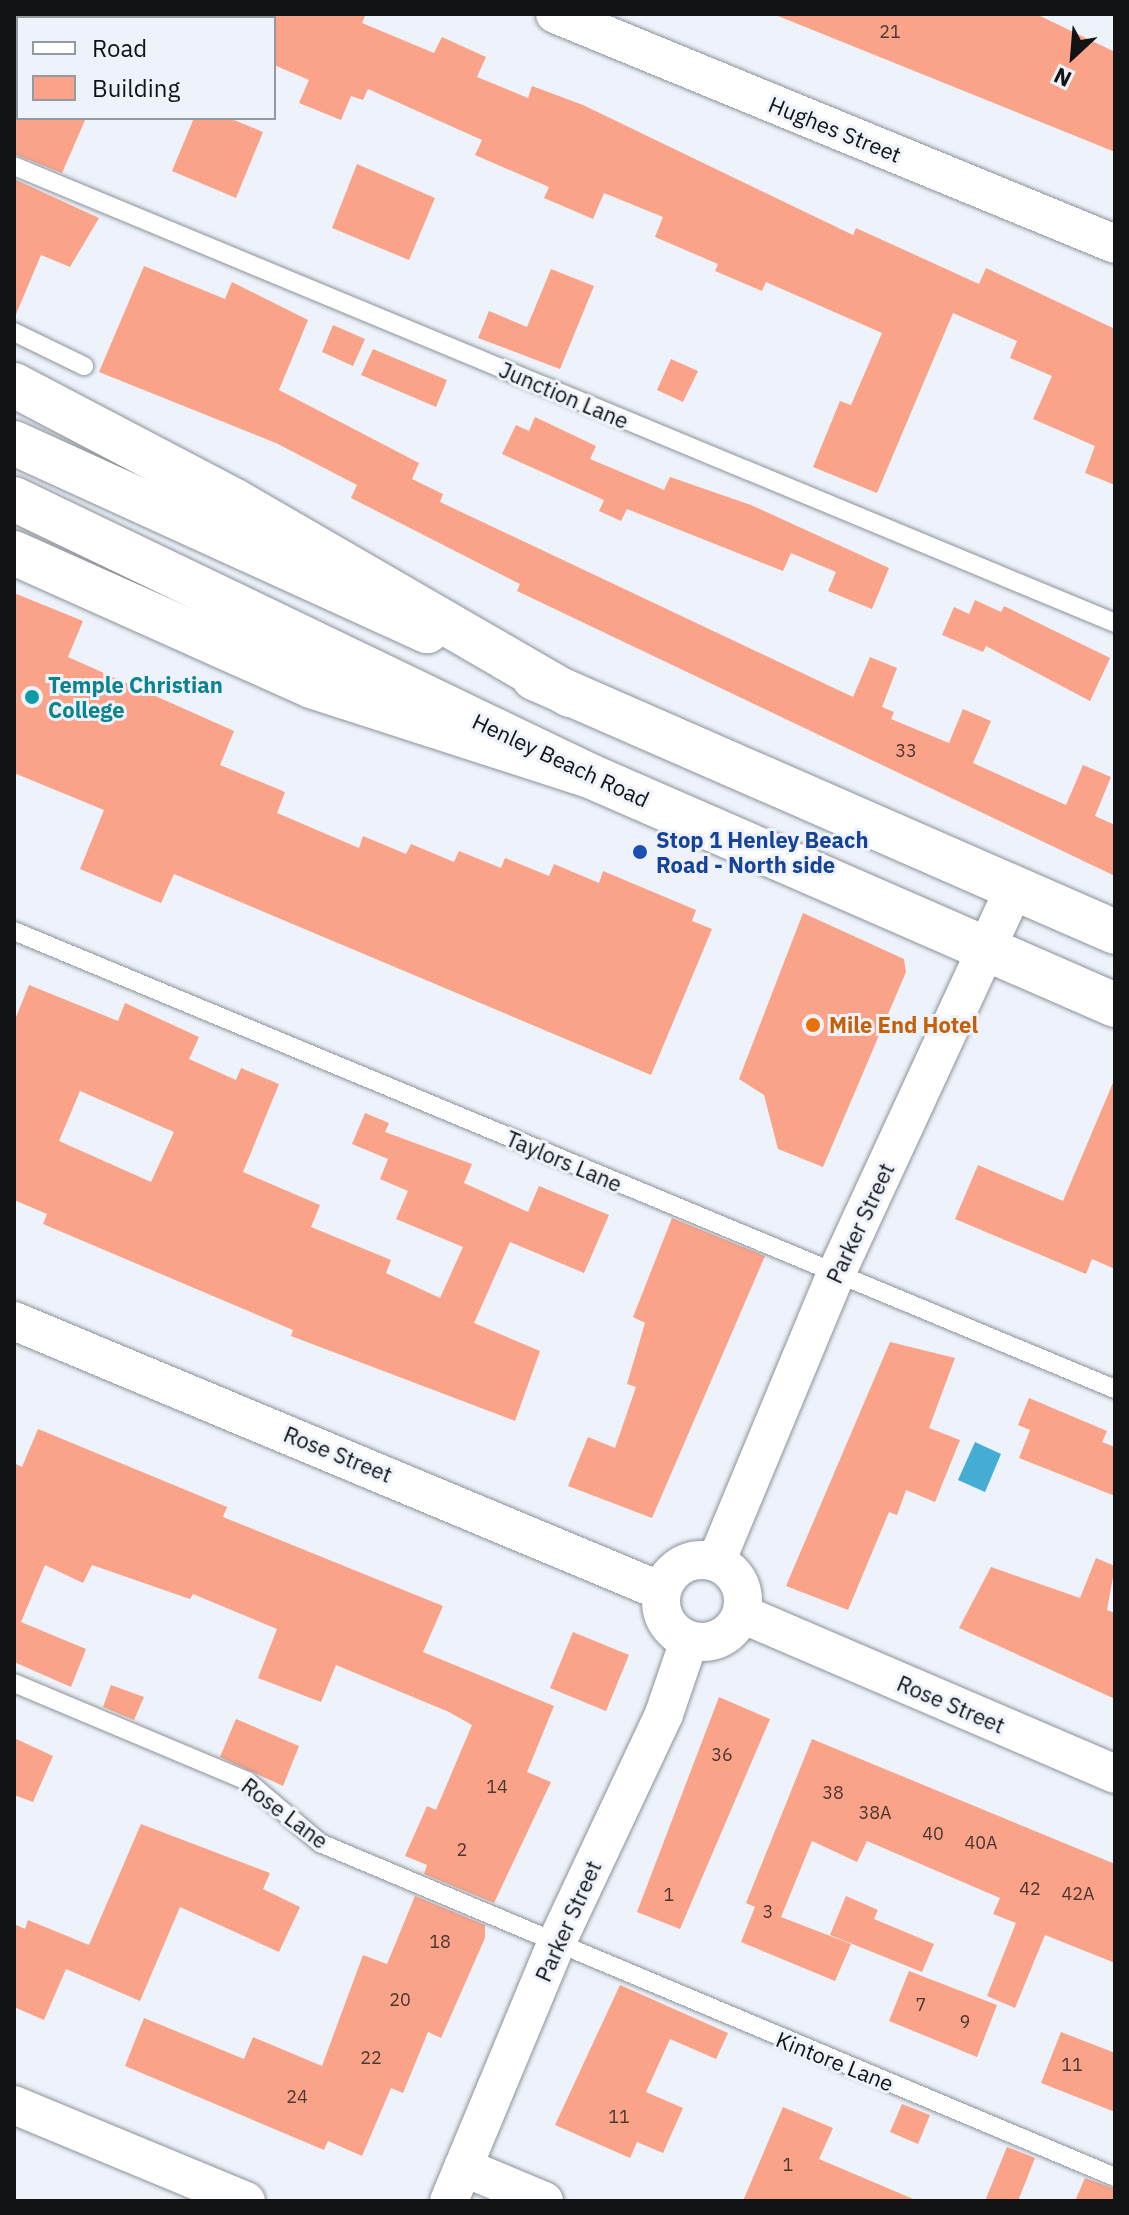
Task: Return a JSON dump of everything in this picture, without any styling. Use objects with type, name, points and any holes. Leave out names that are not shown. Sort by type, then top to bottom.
[{"type":"main road","points":[[14,385],[235,501],[570,695]]},
{"type":"main road","points":[[14,443],[570,695],[1115,932]]},
{"type":"main road","name":"Henley Beach Road","points":[[14,499],[590,776],[1115,1005]]},
{"type":"main road","points":[[14,553],[311,686],[590,776]]},
{"type":"street","name":"Hughes Street","points":[[555,14],[1115,244]]},
{"type":"street","name":"Parker Street","points":[[716,1562],[836,1274],[1014,889]]},
{"type":"street","name":"Rose Street","points":[[14,1321],[661,1591]]},
{"type":"street","points":[[716,1562],[742,1589],[742,1614],[718,1640],[689,1641],[667,1625],[661,1591],[680,1565],[716,1562]]},
{"type":"street","name":"Rose Street","points":[[742,1614],[1115,1774]]},
{"type":"street","name":"Parker Street","points":[[456,2184],[555,1946],[664,1714],[689,1641]]},
{"type":"street","points":[[14,2105],[246,2201]]},
{"type":"street","points":[[456,2184],[544,2201]]},
{"type":"lane","name":"Junction Lane","points":[[14,166],[1115,623]]},
{"type":"lane","points":[[14,332],[84,366]]},
{"type":"lane","name":"Taylors Lane","points":[[14,931],[1115,1389]]},
{"type":"lane","name":"Rose Lane","points":[[14,1683],[247,1781],[320,1843],[555,1946]]},
{"type":"lane","name":"Kintore Lane","points":[[555,1946],[1115,2177]]},
{"type":"water","points":[[975,1442],[1001,1454],[985,1492],[958,1480]]},
{"type":"building","points":[[366,14],[362,23],[434,53],[442,37],[486,57],[477,77],[528,98],[532,86],[583,105],[853,235],[856,228],[979,284],[986,268],[1115,329],[1115,485],[1085,473],[1095,446],[1033,419],[1052,376],[1010,358],[1017,341],[953,313],[877,493],[813,467],[840,401],[851,405],[882,333],[766,282],[762,291],[715,271],[718,264],[655,237],[663,217],[604,193],[593,219],[544,198],[549,187],[475,155],[482,140],[368,89],[363,100],[351,96],[341,120],[299,103],[309,80],[276,66],[274,16]]},
{"type":"building","points":[[773,14],[1036,14],[1115,52],[1115,152]]},
{"type":"building","points":[[14,118],[85,120],[62,173],[14,154]]},
{"type":"building","points":[[193,120],[234,120],[263,132],[236,198],[172,171]]},
{"type":"building","points":[[357,164],[435,198],[409,260],[332,228]]},
{"type":"building","points":[[14,179],[99,218],[70,267],[41,255],[14,319]]},
{"type":"building","points":[[144,266],[225,299],[232,282],[308,320],[279,390],[419,463],[412,479],[443,494],[440,502],[853,697],[870,657],[897,668],[882,707],[894,712],[891,719],[949,743],[963,709],[991,721],[973,763],[1066,805],[1083,765],[1111,777],[1095,816],[1115,825],[1115,876],[517,591],[520,584],[351,498],[357,485],[276,443],[99,372]]},
{"type":"building","points":[[551,269],[594,286],[560,369],[478,338],[489,311],[527,327]]},
{"type":"building","points":[[333,325],[365,339],[353,366],[322,352]]},
{"type":"building","points":[[373,349],[447,380],[436,407],[361,375]]},
{"type":"building","points":[[671,359],[698,371],[683,402],[657,390]]},
{"type":"building","points":[[535,417],[596,446],[590,459],[664,490],[670,477],[751,505],[889,568],[872,609],[828,591],[836,572],[791,553],[783,571],[627,509],[621,521],[599,511],[604,500],[502,454],[516,425],[529,431]]},
{"type":"building","points":[[14,593],[83,621],[68,657],[234,731],[220,765],[285,792],[277,813],[359,848],[363,836],[406,854],[411,844],[454,862],[459,851],[501,868],[505,858],[549,876],[554,864],[599,883],[603,871],[696,910],[692,921],[712,929],[651,1075],[174,874],[161,903],[80,869],[104,810],[14,773]]},
{"type":"building","points":[[975,600],[1001,612],[1004,606],[1110,658],[1090,701],[986,646],[983,652],[942,635],[954,607],[969,614]]},
{"type":"building","points":[[803,913],[904,959],[906,972],[823,1167],[778,1149],[764,1095],[739,1079]]},
{"type":"building","points":[[29,985],[118,1021],[125,1003],[199,1037],[189,1059],[236,1080],[241,1068],[279,1084],[243,1172],[320,1205],[311,1227],[391,1260],[386,1273],[440,1298],[463,1247],[396,1219],[408,1191],[380,1179],[388,1159],[352,1144],[365,1113],[389,1123],[385,1132],[472,1164],[464,1183],[528,1212],[539,1186],[609,1215],[584,1273],[510,1242],[474,1323],[540,1351],[515,1421],[291,1336],[293,1330],[43,1224],[47,1214],[14,1200],[14,1022]],"holes":[[[80,1091],[174,1132],[151,1182],[59,1141]]]},
{"type":"building","points":[[1115,1078],[1115,1269],[1092,1259],[1086,1274],[955,1219],[978,1165],[1063,1201]]},
{"type":"building","points":[[672,1218],[765,1256],[652,1518],[568,1486],[588,1437],[615,1448],[636,1387],[627,1384],[645,1323],[633,1317]]},
{"type":"building","points":[[890,1342],[955,1358],[929,1428],[960,1440],[935,1502],[906,1490],[897,1515],[889,1512],[848,1610],[786,1586]]},
{"type":"building","points":[[1029,1398],[1107,1431],[1102,1442],[1115,1447],[1115,1496],[1019,1458],[1030,1430],[1018,1425]]},
{"type":"building","points":[[38,1429],[227,1507],[223,1517],[443,1606],[423,1652],[554,1706],[527,1772],[551,1782],[494,1903],[424,1874],[427,1865],[405,1856],[427,1806],[436,1810],[472,1725],[449,1712],[336,1665],[321,1702],[258,1678],[277,1629],[193,1594],[190,1599],[92,1565],[83,1583],[45,1565],[21,1622],[86,1649],[71,1687],[14,1662],[14,1463],[22,1467]]},
{"type":"building","points":[[1096,1558],[1115,1566],[1107,1610],[1115,1613],[1115,1699],[959,1628],[991,1567],[1080,1598]]},
{"type":"building","points":[[573,1632],[629,1655],[606,1711],[550,1688]]},
{"type":"building","points":[[111,1685],[144,1697],[134,1720],[103,1707]]},
{"type":"building","points":[[719,1697],[770,1719],[680,1929],[637,1912]]},
{"type":"building","points":[[236,1719],[299,1746],[283,1786],[220,1757]]},
{"type":"building","points":[[14,1738],[53,1756],[33,1802],[14,1795]]},
{"type":"building","points":[[812,1739],[1115,1864],[1115,1963],[1045,1935],[1015,2008],[987,1996],[1016,1923],[993,1914],[1000,1898],[867,1841],[857,1862],[812,1841],[781,1917],[851,1944],[835,1981],[741,1942],[755,1907],[746,1903]]},
{"type":"building","points":[[141,1824],[270,1873],[263,1889],[300,1907],[279,1952],[180,1907],[140,2001],[66,1969],[44,2020],[14,2007],[14,1924],[25,1929],[28,1920],[89,1945]]},
{"type":"building","points":[[415,1896],[485,1925],[485,1938],[441,2038],[428,2032],[403,2093],[391,2088],[362,2156],[328,2141],[324,2150],[125,2066],[144,2018],[244,2059],[253,2037],[322,2066],[363,1955],[387,1964]]},
{"type":"building","points":[[846,1896],[878,1910],[874,1919],[934,1944],[922,1972],[830,1935]]},
{"type":"building","points":[[909,1971],[997,2005],[977,2057],[889,2021]]},
{"type":"building","points":[[620,1985],[728,2033],[716,2059],[670,2039],[646,2092],[683,2108],[663,2153],[637,2142],[630,2158],[555,2125]]},
{"type":"building","points":[[1061,2032],[1115,2053],[1115,2112],[1041,2083]]},
{"type":"building","points":[[902,2104],[930,2115],[918,2144],[890,2132]]},
{"type":"building","points":[[783,2107],[833,2128],[819,2159],[918,2201],[743,2201]]},
{"type":"building","points":[[1007,2147],[1035,2158],[1018,2201],[985,2201]]},
{"type":"building","points":[[1085,2178],[1115,2189],[1115,2201],[1075,2201]]},
{"type":"place","name":"Temple Christian College","points":[[32,697]]},
{"type":"place","name":"Stop 1 Henley Beach Road - North side","points":[[640,852]]},
{"type":"place","name":"Mile End Hotel","points":[[813,1025]]}]
